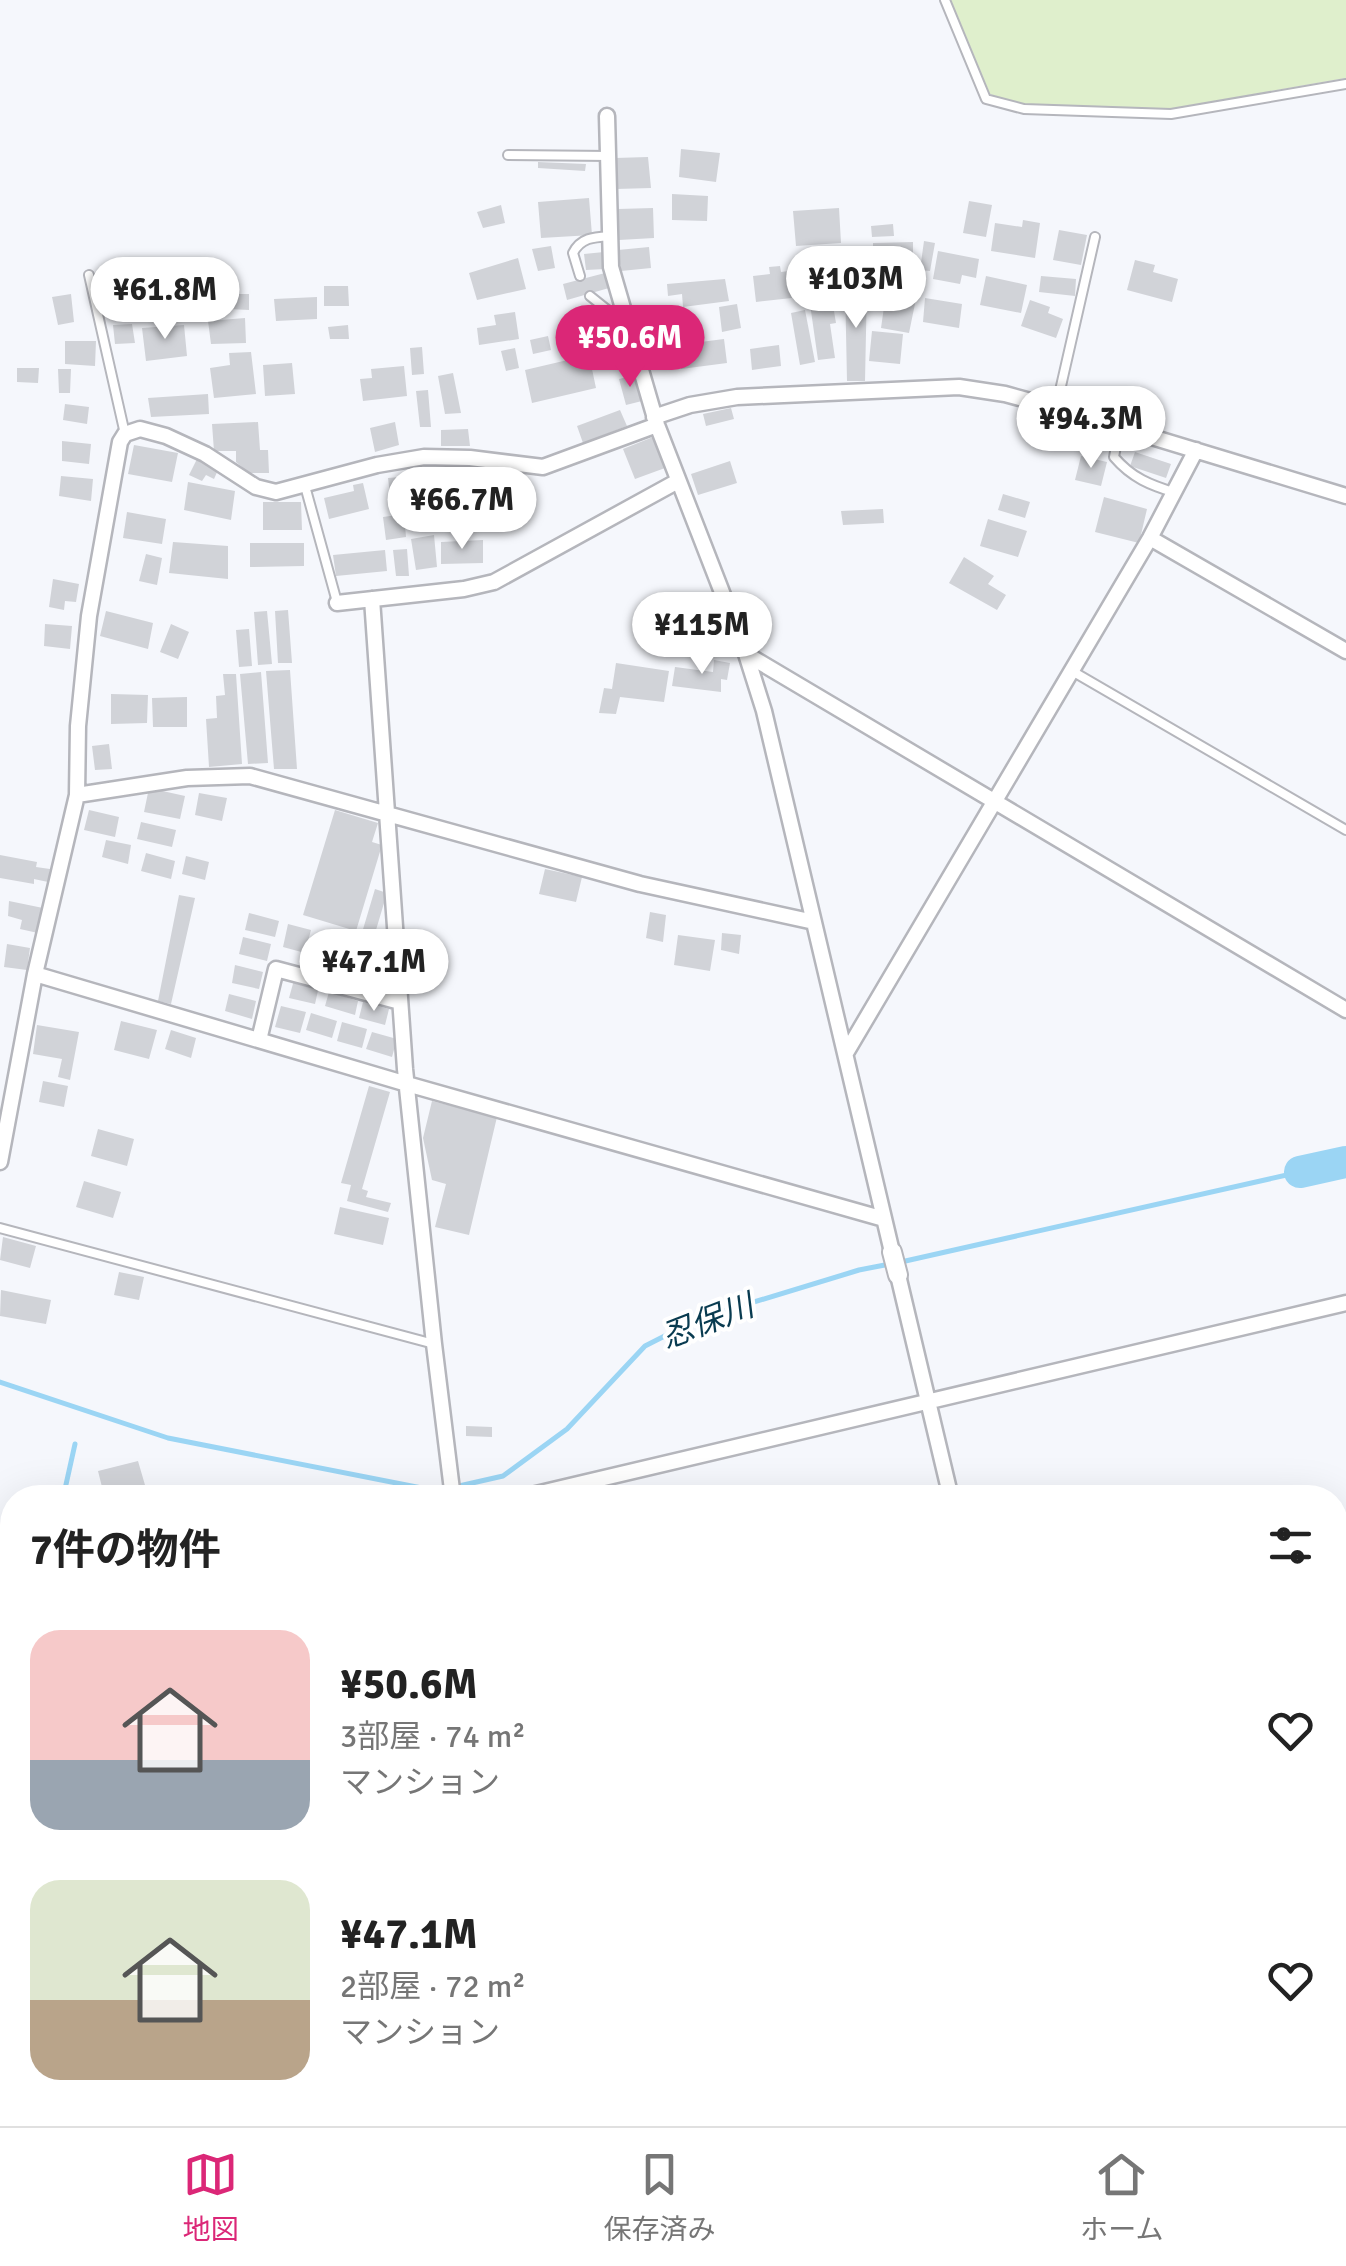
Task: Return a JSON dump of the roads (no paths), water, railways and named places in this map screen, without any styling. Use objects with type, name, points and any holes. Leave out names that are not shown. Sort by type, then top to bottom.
[{"type":"street","points":[[607,116],[611,267],[656,421],[746,654],[764,712],[948,1485]]},
{"type":"street","points":[[0,1162],[35,974],[77,794],[78,726],[89,616],[124,434],[140,429],[166,436],[271,492],[424,457],[543,467],[690,405],[736,398],[959,387],[1056,408],[1346,496]]},
{"type":"street","points":[[846,1054],[1150,538],[1196,450]]},
{"type":"street","points":[[337,603],[494,582],[678,482]]},
{"type":"street","points":[[1150,538],[1346,651]]},
{"type":"street","points":[[372,600],[407,1084],[452,1485]]},
{"type":"street","points":[[746,654],[1346,1010]]},
{"type":"street","points":[[77,794],[187,778],[250,776],[640,884],[814,922]]},
{"type":"street","points":[[259,1040],[276,969],[400,1002]]},
{"type":"street","points":[[35,974],[884,1219]]},
{"type":"street","points":[[574,1485],[1346,1303]]},
{"type":"lane","points":[[945,0],[986,99],[1024,109],[1171,114],[1346,84]]},
{"type":"lane","points":[[508,155],[610,156]]},
{"type":"lane","points":[[580,276],[573,253],[576,246],[583,240],[611,236]]},
{"type":"lane","points":[[1056,408],[1096,237]]},
{"type":"lane","points":[[89,275],[124,434]]},
{"type":"lane","points":[[590,296],[628,326]]},
{"type":"lane","points":[[1119,430],[1114,457],[1128,473],[1144,483],[1176,493]]},
{"type":"lane","points":[[305,486],[337,603]]},
{"type":"lane","points":[[1072,671],[1346,830]]},
{"type":"lane","points":[[0,1228],[434,1344]]},
{"type":"waterway","name":"忍保川","points":[[1300,1172],[1346,1162]]},
{"type":"waterway","name":"忍保川","points":[[901,1262],[1300,1172]]},
{"type":"waterway","name":"忍保川","points":[[463,1485],[503,1476],[567,1429],[645,1346],[698,1319],[890,1264]]},
{"type":"waterway","name":"忍保川","points":[[0,1382],[168,1438],[407,1485]]},
{"type":"waterway","points":[[66,1485],[75,1444]]}]
